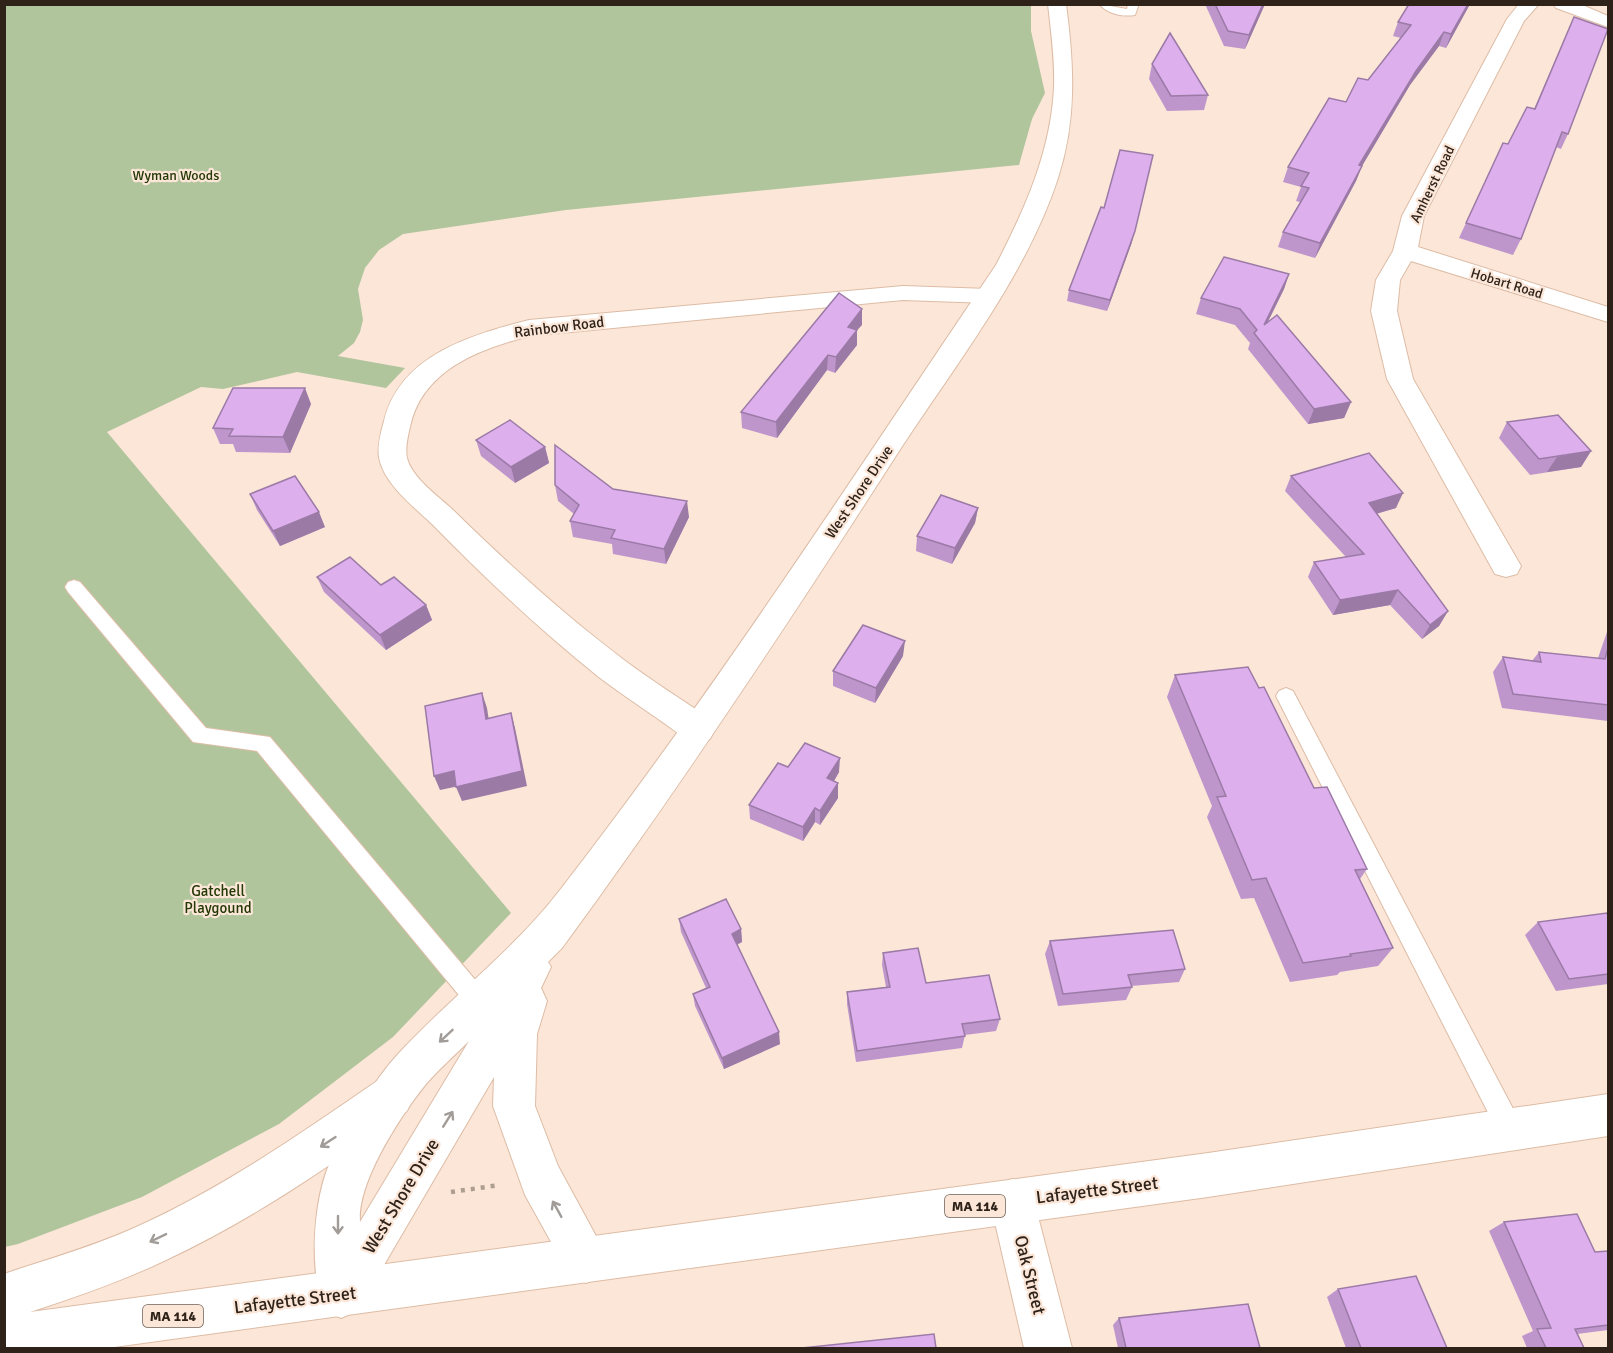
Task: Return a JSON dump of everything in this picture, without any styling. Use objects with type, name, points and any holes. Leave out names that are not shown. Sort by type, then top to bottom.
[{"type":"main road","name":"West Shore Drive","points":[[341,1295],[337,1217],[348,1172],[392,1096],[412,1069],[548,936],[626,834],[802,579],[989,296],[1033,218],[1048,179],[1058,141],[1064,86],[1057,4]]},
{"type":"main road","name":"Amherst Road","points":[[1506,566],[1400,379],[1384,310],[1388,280],[1405,251],[1413,216],[1471,109],[1516,19],[1530,4]]},
{"type":"main road","points":[[1562,4],[1608,22]]},
{"type":"main road","name":"Hobart Road","points":[[1405,251],[1608,315]]},
{"type":"main road","name":"Rainbow Road","points":[[698,729],[603,662],[495,569],[410,483],[393,459],[396,424],[405,401],[422,377],[446,357],[474,344],[529,328],[903,293],[989,296]]},
{"type":"main road","name":"West Shore Drive","points":[[341,1295],[459,1101],[548,936]]},
{"type":"main road","points":[[548,936],[517,1034],[514,1106],[541,1179],[586,1260]]},
{"type":"main road","points":[[4,1298],[113,1260],[220,1208],[328,1142],[392,1096]]},
{"type":"main road","name":"Lafayette Street","points":[[4,1339],[341,1295],[1012,1200],[1208,1175],[1608,1115]]},
{"type":"main road","name":"Oak Street","points":[[1012,1200],[1048,1348]]},
{"type":"lane","points":[[1104,4],[1121,13],[1131,13],[1134,4]]},
{"type":"lane","points":[[74,587],[200,736],[263,743],[480,1003]]},
{"type":"lane","points":[[1286,696],[1510,1129]]},
{"type":"path","points":[[442,1194],[512,1183]]},
{"type":"green space","points":[[5,5],[1031,5],[1031,31],[1045,93],[1032,119],[1019,165],[566,210],[403,234],[379,250],[365,268],[358,289],[363,320],[360,332],[354,343],[338,356],[405,368],[386,388],[297,372],[223,389],[201,387],[107,432],[511,913],[393,1037],[279,1124],[142,1197],[5,1247]]},
{"type":"building","points":[[1215,4],[1263,4],[1249,35],[1228,31]]},
{"type":"building","points":[[1409,4],[1468,4],[1451,34],[1444,32],[1416,71],[1359,165],[1362,166],[1320,243],[1283,232],[1309,188],[1301,186],[1309,173],[1288,167],[1329,98],[1346,102],[1358,78],[1368,80],[1411,25],[1398,22]]},
{"type":"building","points":[[1574,17],[1608,29],[1568,134],[1562,132],[1521,239],[1466,223],[1503,143],[1508,144],[1527,107],[1535,109]]},
{"type":"building","points":[[1170,33],[1208,95],[1171,96],[1152,64]]},
{"type":"building","points":[[1120,150],[1153,155],[1135,231],[1110,300],[1069,290],[1101,207],[1104,208]]},
{"type":"building","points":[[1224,257],[1289,274],[1264,325],[1277,315],[1351,402],[1314,409],[1254,333],[1257,330],[1240,309],[1201,298]]},
{"type":"building","points":[[839,293],[862,309],[848,327],[857,330],[836,357],[828,355],[776,422],[741,412]]},
{"type":"building","points":[[233,388],[305,388],[283,437],[229,436],[233,429],[213,428]]},
{"type":"building","points":[[1558,415],[1591,451],[1539,459],[1507,422]]},
{"type":"building","points":[[510,420],[545,447],[511,467],[476,440]]},
{"type":"building","points":[[555,445],[613,489],[687,501],[664,549],[611,538],[615,530],[570,521],[579,505],[555,485]]},
{"type":"building","points":[[1369,453],[1403,493],[1369,503],[1448,611],[1430,625],[1398,590],[1340,600],[1314,562],[1364,554],[1291,476]]},
{"type":"building","points":[[295,476],[319,512],[273,531],[250,494]]},
{"type":"building","points":[[941,495],[978,508],[955,548],[917,536]]},
{"type":"building","points":[[350,557],[381,585],[394,577],[426,605],[380,635],[317,577]]},
{"type":"building","points":[[863,625],[905,641],[876,688],[833,671]]},
{"type":"building","points":[[1608,648],[1608,705],[1513,694],[1503,657],[1541,662],[1539,652],[1605,659]]},
{"type":"building","points":[[1248,667],[1259,688],[1264,687],[1314,788],[1327,787],[1367,869],[1355,870],[1393,948],[1303,963],[1266,878],[1252,880],[1217,797],[1226,796],[1175,675]]},
{"type":"building","points":[[482,693],[486,719],[511,713],[522,771],[456,787],[454,771],[434,776],[425,706]]},
{"type":"building","points":[[805,743],[840,758],[827,778],[838,783],[820,811],[815,808],[803,827],[749,805],[778,763],[788,767]]},
{"type":"building","points":[[726,899],[741,929],[732,934],[779,1032],[722,1058],[693,994],[710,987],[679,919]]},
{"type":"building","points":[[1607,913],[1608,974],[1569,979],[1538,922]]},
{"type":"building","points":[[1173,930],[1185,969],[1128,975],[1132,987],[1063,994],[1050,941]]},
{"type":"building","points":[[918,948],[926,983],[989,975],[1000,1019],[962,1024],[965,1036],[857,1051],[847,992],[890,987],[883,953]]},
{"type":"building","points":[[1577,1214],[1595,1252],[1608,1251],[1608,1325],[1575,1329],[1584,1348],[1546,1348],[1537,1329],[1551,1328],[1504,1222]]},
{"type":"building","points":[[1416,1276],[1447,1348],[1361,1348],[1338,1289]]},
{"type":"building","points":[[1248,1304],[1260,1348],[1126,1348],[1119,1318]]},
{"type":"building","points":[[934,1334],[936,1348],[802,1348]]},
{"type":"park label","name":"Wyman Woods","points":[[176,175]]},
{"type":"park label","name":"Gatchell Playgound","points":[[218,900]]}]
